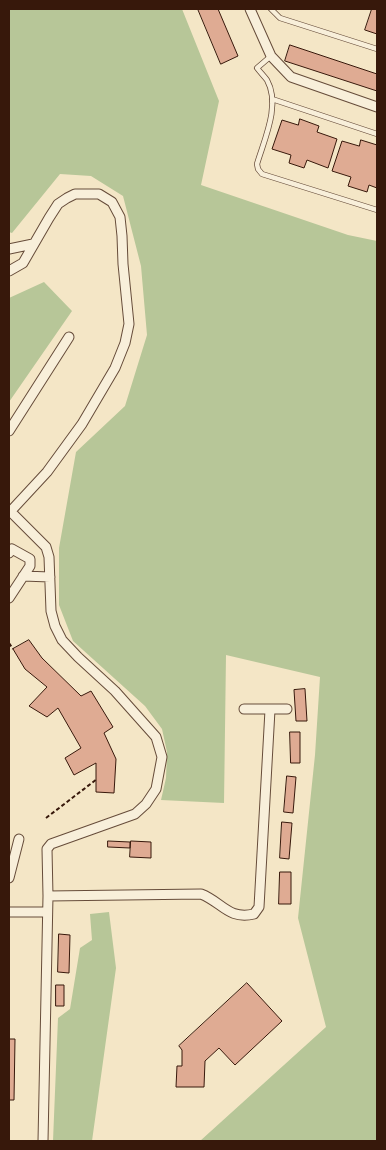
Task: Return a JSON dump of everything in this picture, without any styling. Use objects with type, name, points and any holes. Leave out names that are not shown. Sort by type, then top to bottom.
[{"type":"street","points":[[250,9],[271,56],[291,76],[377,107]]},
{"type":"street","points":[[9,271],[23,263],[58,204],[75,194],[99,194],[112,202],[120,217],[129,324],[125,343],[115,368],[82,424],[47,472],[10,513],[46,547],[49,557],[51,612],[62,640],[78,658],[115,691],[156,737],[162,757],[156,789],[146,804],[135,814],[51,844],[47,849],[48,896],[42,1141]]},
{"type":"street","points":[[9,248],[33,244]]},
{"type":"street","points":[[9,431],[69,337]]},
{"type":"street","points":[[9,553],[12,549],[30,559],[30,566],[9,598]]},
{"type":"street","points":[[23,576],[50,577]]},
{"type":"street","points":[[244,709],[287,709]]},
{"type":"street","points":[[48,896],[201,894],[210,898],[233,915],[247,916],[254,914],[259,907],[270,710]]},
{"type":"street","points":[[9,878],[19,839]]},
{"type":"street","points":[[9,912],[47,912]]},
{"type":"lane","points":[[271,9],[280,18],[377,49]]},
{"type":"lane","points":[[271,56],[257,68],[267,81],[272,99],[271,115],[257,164],[258,170],[262,174],[377,210]]},
{"type":"lane","points":[[272,99],[377,134]]},
{"type":"path","points":[[9,643],[13,649]]},
{"type":"path","points":[[46,818],[97,779]]},
{"type":"green space","points":[[9,9],[182,9],[219,101],[201,185],[348,235],[377,241],[377,1141],[200,1141],[326,1027],[298,918],[315,755],[320,677],[226,655],[224,803],[161,800],[166,778],[167,752],[162,729],[145,706],[73,641],[59,605],[59,548],[76,452],[125,406],[147,335],[141,266],[123,196],[91,176],[60,174],[12,233],[9,232]]},
{"type":"green space","points":[[44,282],[72,311],[9,402],[9,298]]},
{"type":"green space","points":[[109,912],[116,968],[92,1141],[53,1141],[58,1018],[70,1009],[80,948],[92,940],[90,914]]},
{"type":"building","points":[[198,9],[218,9],[238,56],[221,64]]},
{"type":"building","points":[[372,9],[377,9],[377,34],[365,30]]},
{"type":"building","points":[[290,45],[377,74],[377,91],[285,61]]},
{"type":"building","points":[[300,119],[319,126],[317,132],[337,139],[328,168],[307,160],[304,168],[289,163],[291,155],[272,149],[282,120],[298,125]]},
{"type":"building","points":[[361,140],[377,145],[377,188],[369,185],[367,192],[348,186],[351,177],[332,171],[342,141],[359,146]]},
{"type":"building","points":[[29,640],[42,658],[81,696],[91,691],[113,727],[104,733],[116,759],[114,793],[96,792],[96,763],[74,775],[65,758],[81,748],[58,708],[47,717],[29,706],[47,687],[25,669],[13,649]]},
{"type":"building","points":[[305,689],[307,721],[296,721],[294,690]]},
{"type":"building","points":[[290,732],[300,732],[300,763],[291,763]]},
{"type":"building","points":[[287,776],[296,777],[293,813],[284,812]]},
{"type":"building","points":[[282,822],[292,823],[289,859],[280,858]]},
{"type":"building","points":[[108,841],[130,842],[130,848],[108,847]]},
{"type":"building","points":[[131,841],[151,842],[151,858],[130,857]]},
{"type":"building","points":[[280,872],[291,872],[291,904],[279,904]]},
{"type":"building","points":[[59,934],[70,935],[69,973],[58,972]]},
{"type":"building","points":[[247,983],[282,1021],[235,1065],[219,1048],[205,1061],[204,1087],[176,1087],[177,1066],[182,1066],[182,1050],[179,1046]]},
{"type":"building","points":[[56,985],[64,985],[64,1006],[56,1006]]},
{"type":"building","points":[[9,1039],[15,1039],[14,1100],[9,1100]]}]
